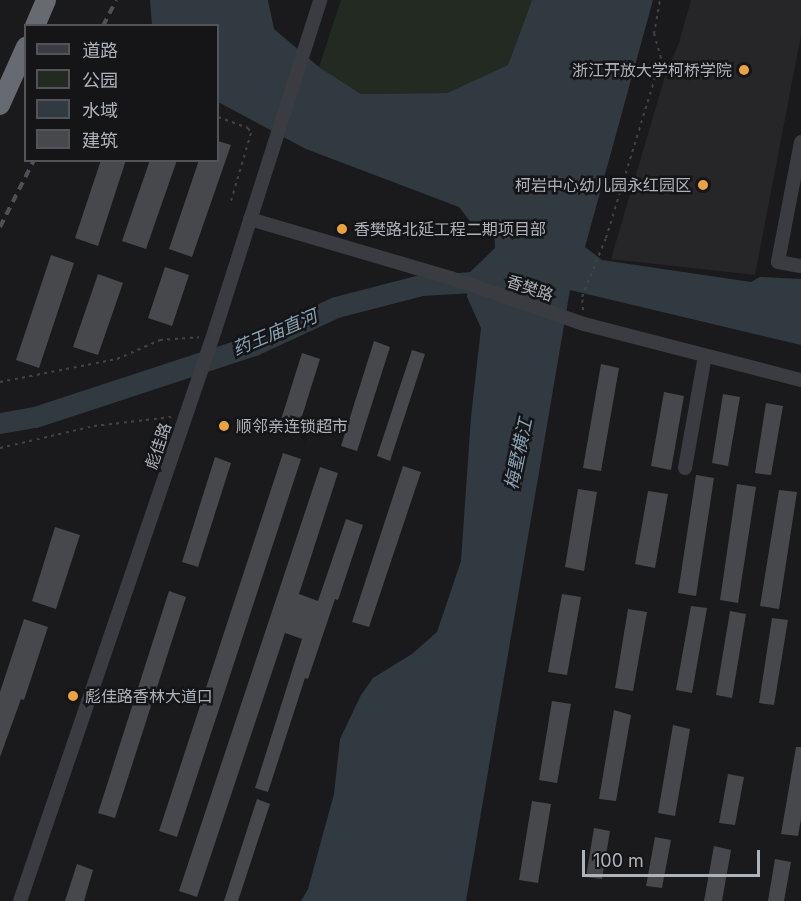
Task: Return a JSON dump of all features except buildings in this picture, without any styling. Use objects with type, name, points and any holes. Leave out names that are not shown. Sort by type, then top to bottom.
[{"type":"highway","points":[[36,24],[46,0]]},
{"type":"highway","points":[[0,105],[24,51]]},
{"type":"street","name":"彪佳路","points":[[20,901],[215,330],[320,0]]},
{"type":"street","points":[[801,142],[778,262],[801,266]]},
{"type":"street","name":"香樊路","points":[[250,219],[451,278],[584,324],[801,380]]},
{"type":"street","points":[[685,468],[705,356]]},
{"type":"path","points":[[582,297],[600,254],[661,58],[654,34],[660,0]]},
{"type":"path","points":[[219,117],[248,128],[251,133],[231,201]]},
{"type":"path","points":[[0,382],[117,359],[160,340],[193,340],[215,330]]},
{"type":"path","points":[[0,448],[94,426],[186,415]]},
{"type":"shaded area","name":"柯岩中心幼儿园永红园区","points":[[691,0],[801,0],[801,35],[755,275],[611,259],[666,73],[679,43]]},
{"type":"green space","points":[[341,0],[532,0],[508,65],[447,93],[361,94],[319,67]]},
{"type":"water","name":"梅墅横江","points":[[150,0],[268,0],[274,29],[319,67],[361,94],[447,93],[508,65],[532,0],[653,0],[585,247],[602,260],[751,282],[760,277],[801,279],[801,345],[570,290],[466,901],[301,901],[308,889],[334,794],[340,739],[361,695],[373,678],[412,654],[437,632],[461,561],[471,417],[481,328],[467,297],[468,274],[495,248],[494,221],[473,225],[459,207],[306,149],[219,103],[219,24],[152,24]]},
{"type":"waterway","name":"药王庙直河","points":[[0,423],[35,417],[254,345],[336,307],[421,285],[474,282]]},
{"type":"railway","points":[[104,24],[116,0]]},
{"type":"railway","points":[[0,227],[33,162]]},
{"type":"place","name":"浙江开放大学柯桥学院","points":[[744,70]]},
{"type":"place","name":"柯岩中心幼儿园永红园区","points":[[703,185]]},
{"type":"place","name":"香樊路北延工程二期项目部","points":[[342,229]]},
{"type":"place","name":"顺邻亲连锁超市","points":[[224,426]]},
{"type":"place","name":"彪佳路香林大道口","points":[[73,696]]}]
